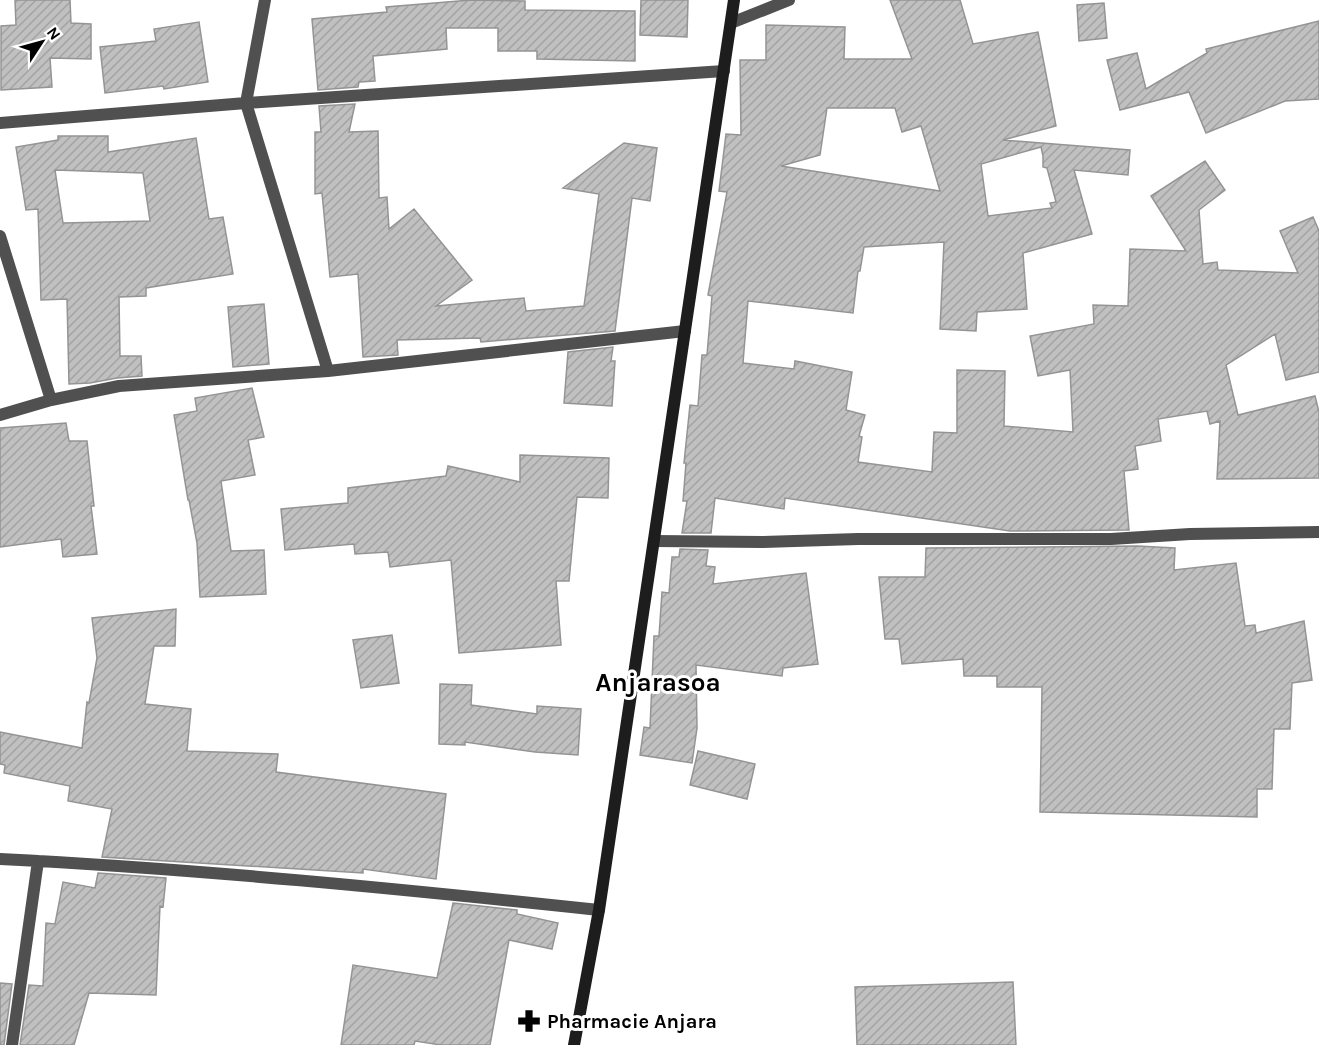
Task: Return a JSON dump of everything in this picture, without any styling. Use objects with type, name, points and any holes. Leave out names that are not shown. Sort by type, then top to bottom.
[{"type":"main road","points":[[574,1045],[599,910],[734,0]]},
{"type":"street","points":[[265,0],[246,103],[328,371]]},
{"type":"street","points":[[731,23],[789,0]]},
{"type":"street","points":[[0,123],[246,103],[724,71]]},
{"type":"street","points":[[0,236],[51,400]]},
{"type":"street","points":[[0,416],[51,400],[119,386],[328,371],[685,331]]},
{"type":"street","points":[[654,541],[1111,539],[1222,533],[1319,532]]},
{"type":"street","points":[[0,860],[223,873],[599,910]]},
{"type":"street","points":[[12,1045],[38,861]]},
{"type":"building","points":[[15,0],[70,0],[71,23],[91,24],[91,59],[50,58],[52,87],[1,90],[1,26],[16,25]]},
{"type":"building","points":[[471,0],[525,1],[525,10],[635,11],[635,61],[537,59],[537,51],[498,51],[498,28],[446,28],[447,49],[373,56],[375,81],[359,82],[358,87],[318,90],[312,19],[387,12],[386,7]]},
{"type":"building","points":[[641,0],[688,0],[687,37],[640,35]]},
{"type":"building","points":[[890,0],[960,0],[973,44],[1038,32],[1056,126],[1003,140],[1130,150],[1128,175],[1074,170],[1092,234],[1023,253],[1027,309],[977,312],[976,331],[940,329],[944,242],[864,247],[860,271],[858,271],[853,313],[748,301],[743,363],[794,369],[795,361],[852,372],[846,410],[865,415],[859,436],[862,437],[858,462],[932,472],[934,432],[957,433],[957,370],[1005,371],[1004,426],[1073,432],[1070,370],[1038,376],[1030,336],[1094,324],[1093,305],[1128,306],[1130,249],[1186,251],[1151,196],[1205,161],[1225,190],[1199,210],[1203,264],[1217,262],[1218,270],[1298,273],[1280,231],[1313,217],[1319,231],[1319,372],[1286,380],[1275,334],[1226,365],[1238,415],[1315,396],[1319,412],[1319,478],[1217,479],[1220,421],[1210,424],[1207,411],[1158,419],[1161,441],[1135,446],[1138,469],[1124,471],[1129,530],[1010,531],[785,498],[784,509],[715,498],[711,533],[682,533],[687,501],[683,501],[686,463],[684,463],[690,405],[698,406],[702,355],[707,355],[712,296],[708,295],[727,192],[719,191],[726,134],[741,135],[740,60],[766,60],[766,25],[845,27],[844,59],[912,59]],"holes":[[[827,108],[895,108],[902,132],[921,126],[940,191],[781,166],[820,155]],[[1041,147],[1043,167],[1047,168],[1056,202],[1050,203],[1052,208],[988,216],[981,164]]]},
{"type":"building","points":[[1104,3],[1107,38],[1079,41],[1077,5]]},
{"type":"building","points":[[1319,21],[1319,99],[1285,101],[1206,133],[1189,92],[1120,110],[1107,60],[1137,53],[1146,89],[1207,53],[1206,49]]},
{"type":"building","points":[[199,22],[208,82],[164,89],[163,86],[105,93],[100,47],[156,41],[154,29]]},
{"type":"building","points":[[355,104],[349,132],[378,131],[379,198],[387,197],[389,229],[414,209],[472,280],[436,306],[524,298],[526,311],[584,306],[599,194],[563,188],[624,143],[657,148],[650,201],[632,198],[615,331],[481,342],[480,338],[397,340],[398,355],[363,357],[358,274],[330,277],[322,193],[315,194],[315,132],[321,132],[319,106]]},
{"type":"building","points":[[58,136],[108,136],[108,152],[196,138],[209,219],[223,217],[233,274],[146,288],[146,296],[119,297],[120,356],[141,356],[142,376],[69,384],[67,299],[41,300],[38,209],[26,210],[16,147],[58,140]],"holes":[[[55,170],[143,173],[150,221],[63,223]]]},
{"type":"building","points":[[264,304],[269,364],[233,367],[228,307]]},
{"type":"building","points":[[613,347],[611,361],[615,361],[612,406],[564,403],[568,352]]},
{"type":"building","points":[[252,388],[264,437],[248,440],[255,475],[221,481],[231,551],[264,550],[266,594],[200,597],[197,543],[174,415],[197,411],[195,398]]},
{"type":"building","points":[[66,423],[69,441],[87,441],[97,554],[63,557],[61,539],[0,547],[0,428]]},
{"type":"building","points":[[520,455],[609,458],[608,498],[577,497],[569,581],[556,581],[561,645],[459,653],[451,560],[390,567],[388,552],[355,554],[354,544],[285,550],[281,509],[348,503],[348,488],[446,476],[448,466],[520,482]]},
{"type":"building","points":[[1137,546],[1175,548],[1174,570],[1236,563],[1245,626],[1255,625],[1256,633],[1304,621],[1312,680],[1292,683],[1290,729],[1274,729],[1272,789],[1257,789],[1257,817],[1040,812],[1042,687],[997,687],[997,676],[964,676],[963,659],[902,664],[899,639],[885,639],[879,577],[925,577],[926,548]]},
{"type":"building","points":[[680,549],[708,550],[706,566],[715,567],[713,584],[806,573],[818,664],[783,668],[782,676],[696,665],[697,728],[692,763],[640,755],[644,727],[650,728],[654,636],[659,636],[662,592],[669,593],[672,557],[679,557]]},
{"type":"building","points":[[176,609],[175,646],[154,646],[145,704],[191,709],[187,751],[278,754],[276,772],[446,794],[436,879],[363,869],[363,873],[102,857],[112,809],[68,801],[70,786],[4,773],[5,765],[0,764],[0,732],[82,748],[87,702],[89,703],[97,658],[92,618]]},
{"type":"building","points":[[392,635],[399,683],[361,688],[353,640]]},
{"type":"building","points":[[440,684],[472,685],[471,705],[537,714],[537,706],[581,709],[578,755],[535,752],[465,742],[465,745],[439,744]]},
{"type":"building","points":[[698,751],[755,764],[747,799],[690,785]]},
{"type":"building","points":[[98,873],[166,878],[163,907],[160,906],[156,995],[89,993],[74,1045],[20,1045],[29,985],[43,986],[46,923],[55,924],[63,882],[95,888]]},
{"type":"building","points":[[453,903],[517,910],[517,914],[558,923],[552,949],[509,940],[490,1045],[441,1045],[415,1041],[414,1045],[341,1045],[353,965],[437,978]]},
{"type":"building","points":[[1013,982],[1016,1045],[857,1045],[855,987]]},
{"type":"building","points":[[0,983],[12,984],[4,1045],[0,1045]]},
{"type":"place","name":"Pharmacie Anjara","points":[[529,1021]]},
{"type":"district","name":"Anjarasoa","points":[[658,682]]}]
